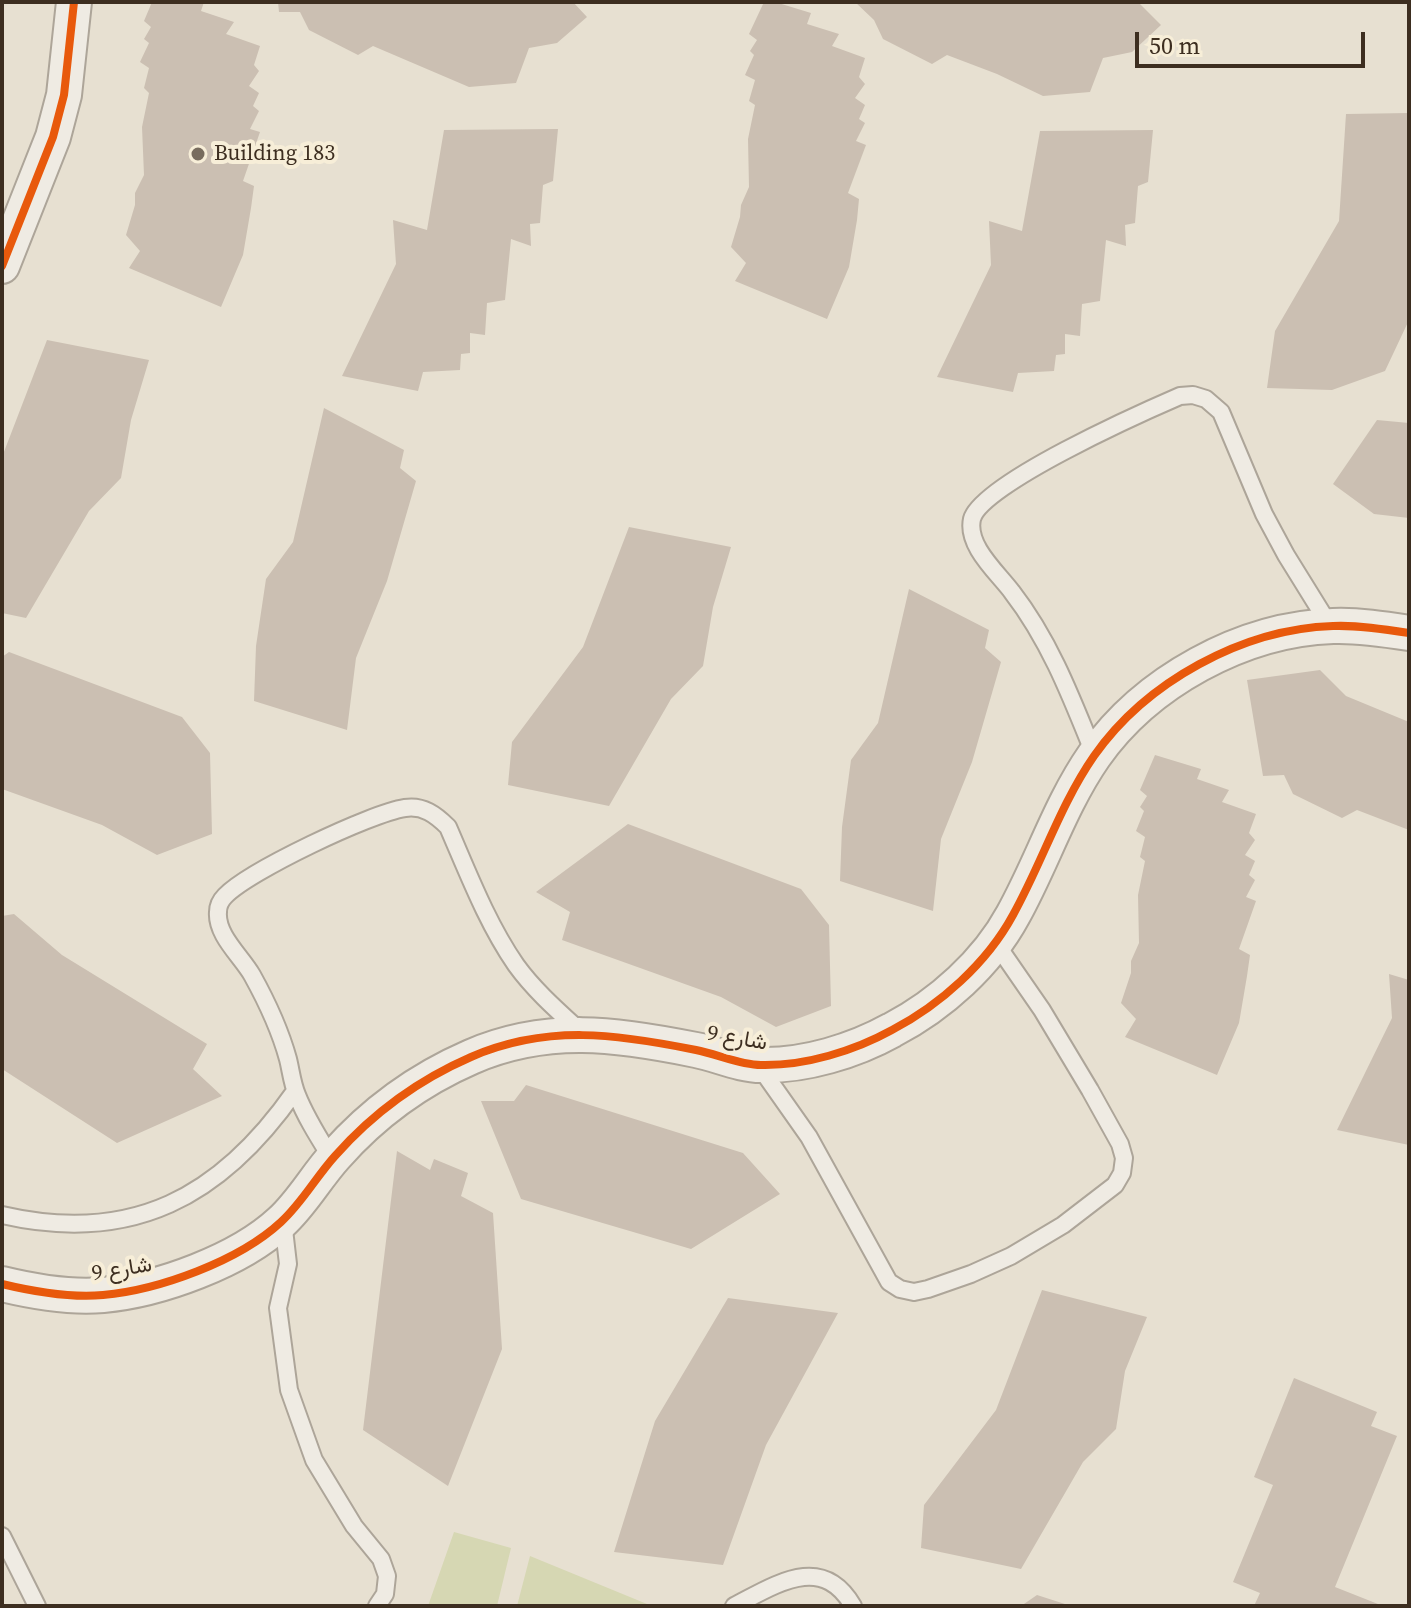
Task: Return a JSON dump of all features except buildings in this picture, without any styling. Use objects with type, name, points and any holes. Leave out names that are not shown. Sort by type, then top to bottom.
[{"type":"street","points":[[2,266],[53,137],[64,95],[74,2]]},
{"type":"street","name":"شارع 9","points":[[2,1284],[39,1294],[103,1295],[156,1285],[222,1259],[255,1242],[283,1221],[332,1159],[374,1115],[423,1080],[475,1056],[529,1040],[582,1033],[644,1040],[759,1066],[804,1061],[849,1049],[891,1031],[930,1006],[964,978],[995,942],[1016,911],[1057,821],[1095,756],[1138,708],[1192,669],[1257,641],[1330,626],[1409,633]]},
{"type":"lane","points":[[1095,756],[1065,680],[1042,637],[980,552],[972,536],[972,519],[981,503],[1086,439],[1180,396],[1193,395],[1216,406],[1225,419],[1245,472],[1286,555],[1330,626]]},
{"type":"lane","points":[[332,1159],[311,1127],[295,1091],[281,1037],[263,995],[222,932],[217,911],[231,891],[307,847],[405,808],[428,811],[448,827],[490,922],[517,966],[547,1001],[582,1033]]},
{"type":"lane","points":[[759,1066],[809,1137],[889,1282],[900,1289],[914,1292],[971,1274],[1011,1256],[1063,1225],[1115,1185],[1122,1173],[1124,1158],[1120,1144],[1078,1068],[995,942]]},
{"type":"lane","points":[[2,1215],[32,1222],[74,1225],[116,1222],[160,1208],[200,1188],[237,1161],[269,1128],[295,1091]]},
{"type":"lane","points":[[283,1221],[288,1264],[278,1308],[289,1390],[314,1460],[354,1526],[381,1559],[387,1576],[385,1594],[377,1606]]},
{"type":"lane","points":[[2,1536],[37,1606]]},
{"type":"lane","points":[[734,1606],[758,1594],[814,1575],[836,1583],[853,1606]]},
{"type":"green space","points":[[454,1532],[511,1548],[497,1606],[428,1606]]},
{"type":"green space","points":[[530,1556],[647,1604],[517,1606]]},
{"type":"cycle path","points":[[2,266],[53,137],[64,95],[74,2]]},
{"type":"cycle path","points":[[2,1284],[52,1294],[103,1295],[149,1287],[221,1261],[264,1236],[281,1222],[350,1140],[397,1099],[451,1066],[499,1047],[555,1036],[610,1036],[696,1050],[745,1063],[778,1065],[829,1056],[877,1038],[910,1020],[945,995],[990,950],[1013,915],[1071,794],[1094,756],[1115,729],[1168,683],[1231,649],[1299,629],[1352,626],[1409,633]]},
{"type":"place","name":"Building 183","points":[[198,154]]}]
